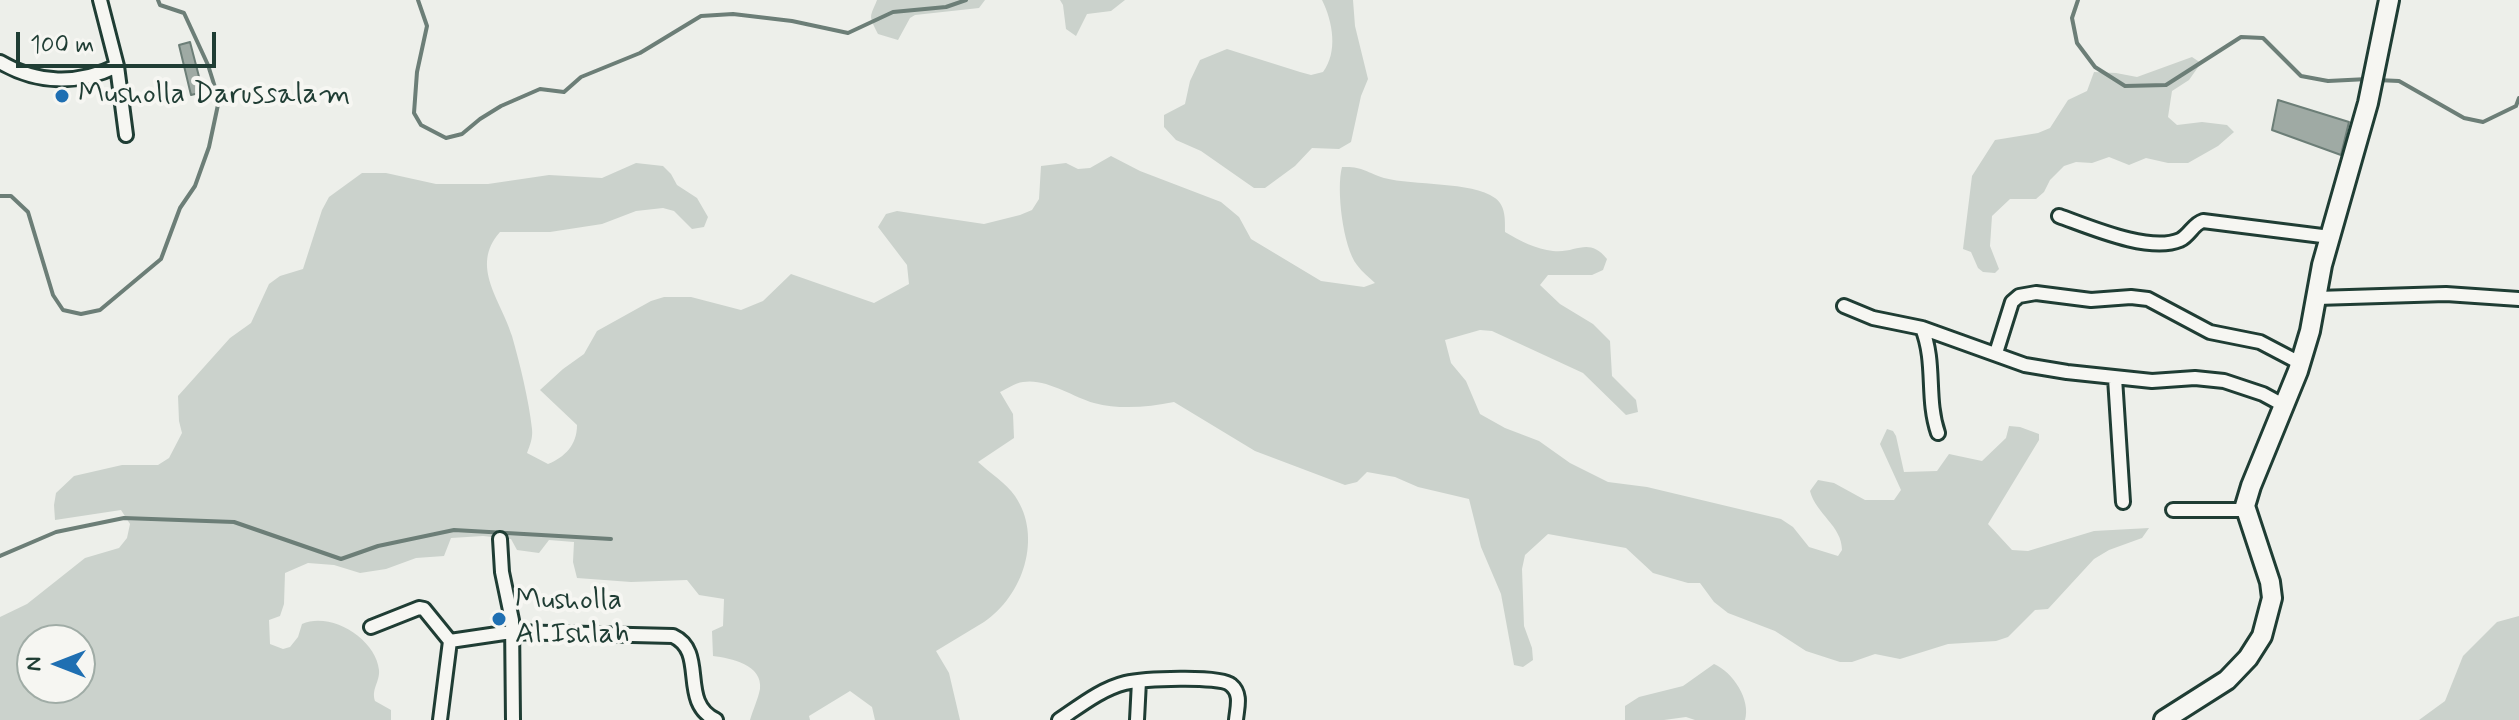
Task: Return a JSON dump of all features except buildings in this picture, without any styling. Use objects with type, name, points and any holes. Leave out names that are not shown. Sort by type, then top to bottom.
[{"type":"street","points":[[100,0],[117,66],[126,135]]},
{"type":"street","points":[[2164,720],[2227,680],[2248,658],[2262,636],[2272,598],[2270,582],[2246,510],[2251,486],[2300,363],[2330,237],[2368,103],[2389,0]]},
{"type":"street","points":[[0,62],[20,72],[51,79],[90,77],[117,66]]},
{"type":"street","points":[[2059,216],[2120,237],[2164,243],[2183,239],[2197,223],[2203,221],[2330,237]]},
{"type":"street","points":[[1996,353],[2012,302],[2019,296],[2036,293],[2091,300],[2148,299],[2210,332],[2260,342],[2300,363]]},
{"type":"street","points":[[2317,298],[2446,294],[2519,299]]},
{"type":"street","points":[[1844,306],[1873,318],[1922,328],[2025,365],[2152,381],[2195,378],[2224,381],[2263,394],[2285,406]]},
{"type":"street","points":[[1922,328],[1930,355],[1931,414],[1938,433]]},
{"type":"street","points":[[2115,378],[2123,502]]},
{"type":"street","points":[[2173,510],[2246,510]]},
{"type":"street","points":[[500,539],[511,632],[513,720]]},
{"type":"street","points":[[371,627],[419,608],[424,609],[450,641],[440,720]]},
{"type":"street","points":[[450,641],[511,632],[673,636],[687,646],[696,700],[708,716],[716,720]]},
{"type":"street","points":[[1059,720],[1096,695],[1124,683],[1224,680],[1237,691],[1236,720]]},
{"type":"street","points":[[1137,720],[1139,681]]},
{"type":"shaded area","points":[[877,0],[985,0],[979,8],[915,15],[910,18],[898,40],[878,34],[871,16]]},
{"type":"shaded area","points":[[1060,0],[1125,0],[1111,11],[1087,14],[1076,36],[1066,29]]},
{"type":"shaded area","points":[[1322,0],[1353,0],[1355,26],[1368,79],[1351,142],[1339,149],[1312,148],[1295,166],[1265,188],[1254,188],[1201,151],[1176,140],[1164,127],[1164,115],[1185,104],[1190,81],[1200,60],[1227,49],[1311,75],[1323,72],[1331,55],[1332,37]]},
{"type":"shaded area","points":[[190,42],[203,92],[191,95],[179,45]]},
{"type":"shaded area","points":[[2192,57],[2201,63],[2189,80],[2172,91],[2168,117],[2177,125],[2202,122],[2227,125],[2234,132],[2218,146],[2188,163],[2146,158],[2129,165],[2109,157],[2092,163],[2076,162],[2064,166],[2036,199],[2010,199],[1992,216],[1990,246],[1999,269],[1995,273],[1983,272],[1978,268],[1971,252],[1963,249],[1972,176],[1995,140],[2050,128],[2068,100],[2087,91],[2094,72],[2137,77]]},
{"type":"shaded area","points":[[2278,100],[2349,122],[2341,155],[2272,130]]},
{"type":"shaded area","points":[[1111,156],[1140,171],[1221,202],[1239,217],[1251,239],[1321,281],[1364,287],[1375,283],[1357,265],[1348,245],[1340,203],[1342,167],[1359,168],[1384,178],[1457,186],[1485,193],[1501,205],[1505,232],[1516,238],[1547,250],[1594,248],[1607,259],[1603,270],[1592,275],[1548,275],[1540,285],[1560,304],[1593,324],[1610,341],[1612,376],[1636,400],[1638,412],[1626,415],[1583,373],[1492,331],[1480,330],[1445,340],[1451,363],[1466,381],[1480,414],[1539,441],[1570,463],[1608,482],[1647,487],[1781,519],[1793,527],[1809,547],[1838,556],[1842,550],[1838,534],[1810,491],[1818,480],[1834,483],[1865,500],[1894,500],[1901,490],[1880,444],[1887,429],[1896,436],[1904,472],[1937,471],[1949,454],[1982,461],[2006,438],[2009,426],[2039,434],[2039,440],[1988,524],[2012,550],[2028,551],[2094,531],[2149,528],[2142,538],[2094,559],[2048,609],[2035,610],[2008,637],[1996,641],[1948,644],[1900,659],[1875,654],[1852,662],[1840,662],[1806,651],[1775,631],[1728,613],[1714,602],[1700,583],[1688,583],[1653,573],[1626,548],[1548,534],[1525,555],[1522,569],[1524,626],[1533,660],[1523,667],[1514,665],[1501,594],[1481,547],[1469,499],[1367,472],[1357,482],[1345,485],[1255,451],[1174,402],[1134,407],[1104,405],[1050,385],[1023,382],[1000,392],[1013,414],[1014,438],[978,462],[1003,482],[1023,512],[1028,547],[1025,565],[1018,582],[998,611],[936,651],[949,673],[960,720],[875,720],[872,707],[850,691],[809,716],[810,720],[750,720],[760,689],[756,674],[737,661],[713,656],[712,631],[723,626],[724,599],[699,595],[687,580],[631,582],[577,578],[573,562],[574,542],[549,540],[539,553],[517,550],[511,539],[483,536],[451,538],[444,556],[416,558],[386,569],[360,573],[334,565],[308,563],[285,573],[284,604],[280,616],[269,620],[270,644],[283,649],[290,647],[298,637],[302,624],[314,621],[326,621],[350,630],[370,648],[376,659],[379,674],[375,701],[391,710],[391,720],[0,720],[0,617],[27,604],[85,558],[119,548],[127,538],[130,524],[121,510],[55,520],[56,493],[74,476],[122,465],[158,465],[169,458],[182,433],[178,396],[230,338],[251,323],[269,284],[280,276],[303,269],[329,197],[362,173],[386,173],[436,184],[488,184],[549,175],[602,178],[636,163],[663,166],[677,185],[697,198],[708,217],[704,227],[692,229],[674,211],[663,208],[636,211],[602,224],[550,232],[500,232],[491,245],[487,258],[491,284],[512,336],[529,407],[532,432],[527,453],[548,464],[569,449],[575,439],[577,425],[540,390],[584,354],[597,331],[664,297],[691,297],[741,310],[763,301],[791,274],[874,303],[909,284],[907,265],[878,227],[886,214],[897,211],[984,224],[1032,210],[1039,199],[1041,166],[1066,163],[1078,169],[1090,168]]},
{"type":"shaded area","points":[[2519,616],[2519,720],[2419,720],[2445,701],[2463,656],[2497,622]]},
{"type":"shaded area","points":[[1714,664],[1728,673],[1739,688],[1745,704],[1745,720],[1695,720],[1686,717],[1625,720],[1625,706],[1639,697],[1683,686]]},
{"type":"waterway","points":[[0,196],[11,196],[28,212],[53,295],[63,310],[81,314],[100,310],[161,259],[180,208],[195,186],[209,147],[219,100],[208,65],[184,13],[160,5],[158,0]]},
{"type":"waterway","points":[[418,0],[427,26],[417,72],[414,113],[421,125],[446,138],[462,134],[501,106],[540,89],[564,92],[581,77],[640,53],[701,16],[733,14],[792,21],[848,33],[893,12],[946,7],[966,0]]},
{"type":"waterway","points":[[2078,0],[2072,18],[2077,43],[2095,67],[2125,86],[2166,85],[2241,37],[2263,38],[2301,76],[2328,81],[2368,79]]},
{"type":"waterway","points":[[2377,80],[2399,81],[2464,118],[2483,122],[2516,106],[2519,98]]},
{"type":"waterway","points":[[0,556],[56,532],[124,518],[234,522],[341,559],[378,546],[454,530],[611,539]]},
{"type":"place","name":"Musholla Darussalam","points":[[62,96]]},
{"type":"place","name":"Musholla Al Ishlah","points":[[499,619]]}]
